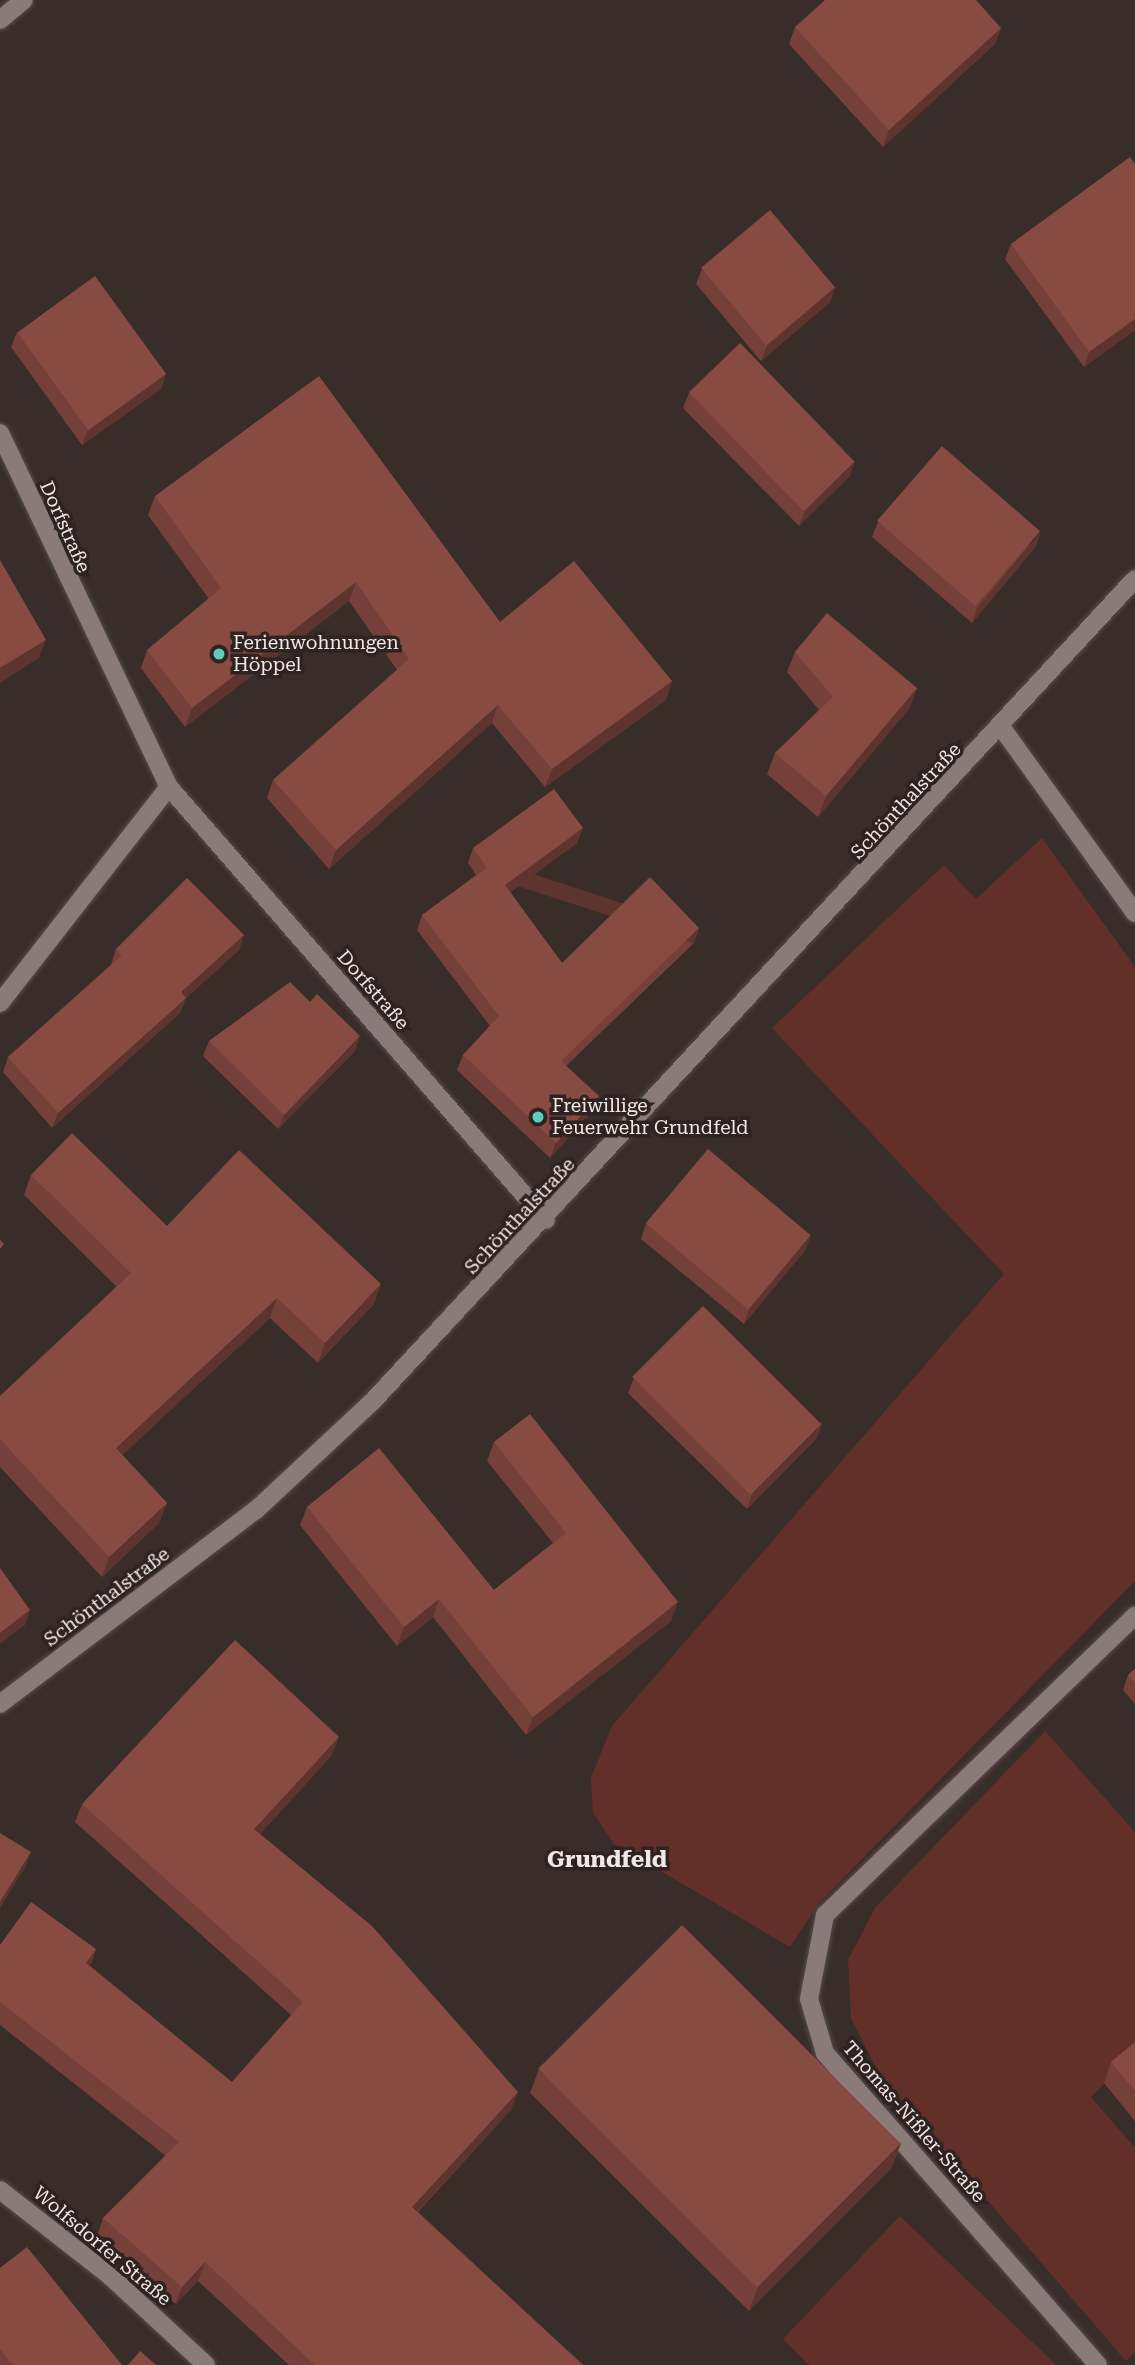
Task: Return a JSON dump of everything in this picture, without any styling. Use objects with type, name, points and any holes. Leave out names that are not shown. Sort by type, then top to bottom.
[{"type":"street","points":[[0,20],[24,0]]},
{"type":"street","name":"Dorfstraße","points":[[0,433],[169,787],[546,1220]]},
{"type":"street","name":"Schönthalstraße","points":[[0,1704],[257,1510],[372,1402],[546,1220],[1002,728],[1135,579]]},
{"type":"street","points":[[1002,728],[1135,913]]},
{"type":"street","points":[[0,1003],[169,787]]},
{"type":"street","name":"Thomas-Nißler-Straße","points":[[1098,2365],[825,2053],[809,1999],[825,1915],[1135,1616]]},
{"type":"street","name":"Wolfsdorfer Straße","points":[[0,2190],[110,2276],[206,2365]]},
{"type":"shaded area","points":[[1042,838],[1135,967],[1135,1581],[818,1904],[790,1947],[613,1843],[593,1812],[591,1778],[612,1726],[1004,1274],[772,1028],[944,865],[976,899]]},
{"type":"shaded area","points":[[1045,1731],[1135,1832],[1135,2051],[1091,2097],[1135,2148],[1135,2352],[1126,2361],[880,2076],[851,2018],[848,1960],[875,1908]]},
{"type":"shaded area","points":[[900,2216],[1056,2365],[809,2365],[783,2339]]},
{"type":"building","points":[[825,0],[976,0],[1001,28],[889,130],[795,27]]},
{"type":"building","points":[[1130,157],[1135,164],[1135,319],[1089,352],[1011,244]]},
{"type":"building","points":[[770,210],[835,287],[766,345],[701,268]]},
{"type":"building","points":[[95,276],[166,374],[88,430],[17,332]]},
{"type":"building","points":[[740,343],[855,462],[804,511],[689,392]]},
{"type":"building","points":[[319,376],[500,622],[574,561],[672,681],[552,769],[498,705],[336,850],[273,780],[409,659],[356,582],[192,708],[147,650],[221,588],[155,496]]},
{"type":"building","points":[[942,446],[1040,531],[975,606],[877,521]]},
{"type":"building","points":[[0,560],[46,640],[0,668]]},
{"type":"building","points":[[827,613],[917,688],[826,796],[775,753],[833,697],[795,652]]},
{"type":"building","points":[[554,789],[583,828],[505,885],[562,963],[650,877],[699,928],[561,1061],[599,1096],[556,1143],[463,1055],[499,1016],[422,915],[487,868],[473,848]]},
{"type":"building","points":[[187,878],[244,935],[181,992],[186,998],[58,1113],[8,1057],[122,955],[116,949]]},
{"type":"building","points":[[290,982],[310,1002],[317,994],[360,1036],[284,1115],[209,1041]]},
{"type":"building","points":[[72,1133],[167,1226],[239,1150],[381,1284],[325,1343],[277,1298],[116,1448],[167,1503],[109,1557],[0,1439],[0,1396],[131,1273],[31,1175]]},
{"type":"building","points":[[708,1149],[811,1235],[748,1309],[646,1223]]},
{"type":"building","points":[[703,1306],[821,1424],[750,1495],[632,1377]]},
{"type":"building","points":[[530,1414],[678,1602],[533,1717],[439,1599],[404,1627],[307,1507],[379,1448],[494,1590],[566,1533],[494,1442]]},
{"type":"building","points":[[0,1568],[30,1610],[0,1633]]},
{"type":"building","points":[[235,1640],[339,1737],[254,1829],[372,1926],[518,2092],[412,2207],[583,2365],[315,2365],[205,2262],[182,2287],[103,2218],[179,2142],[0,2002],[0,1945],[31,1902],[96,1949],[86,1963],[232,2082],[303,2002],[82,1804]]},
{"type":"building","points":[[1135,1669],[1135,1683],[1128,1675]]},
{"type":"building","points":[[0,1833],[31,1852],[0,1902]]},
{"type":"building","points":[[682,1925],[900,2143],[757,2287],[538,2069]]},
{"type":"building","points":[[1135,2042],[1135,2091],[1111,2062]]},
{"type":"building","points":[[27,2247],[122,2365],[13,2365],[0,2349],[0,2268]]},
{"type":"building","points":[[140,2351],[156,2365],[128,2365]]},
{"type":"place","name":"Ferienwohnungen Höppel","points":[[219,654]]},
{"type":"place","name":"Freiwillige Feuerwehr Grundfeld","points":[[538,1117]]},
{"type":"district","name":"Grundfeld","points":[[607,1860]]}]
